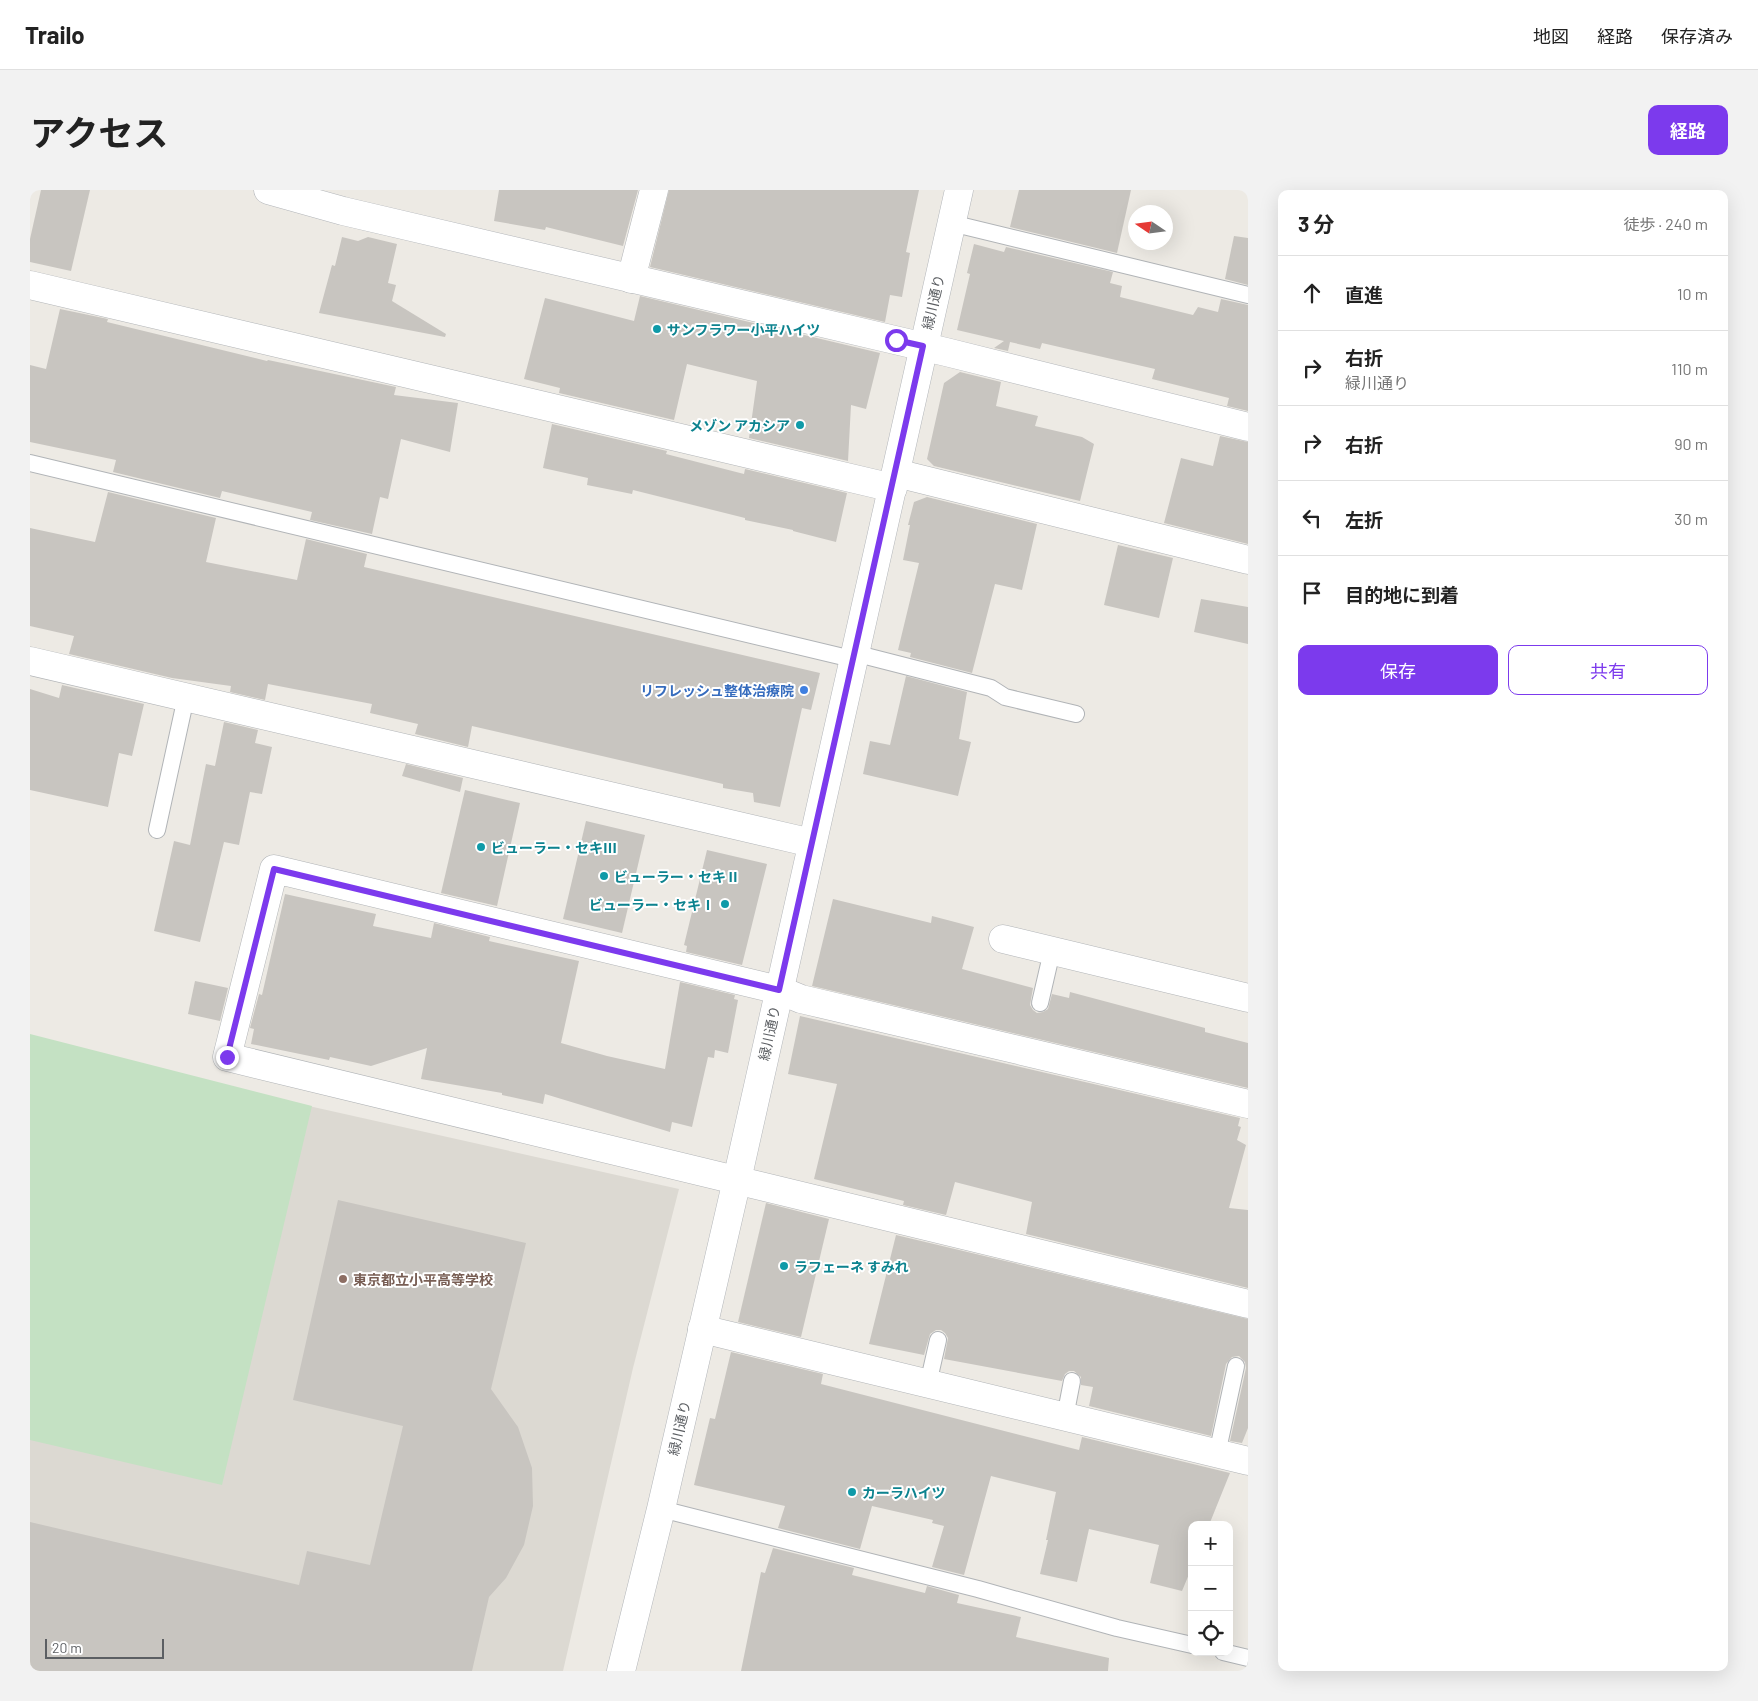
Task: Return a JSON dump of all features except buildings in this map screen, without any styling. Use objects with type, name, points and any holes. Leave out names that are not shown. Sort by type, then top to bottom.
[{"type":"street","points":[[268,190],[343,211],[923,346],[1248,427]]},
{"type":"street","points":[[631,279],[654,190]]},
{"type":"street","name":"緑川通り","points":[[621,1671],[661,1509],[737,1180],[959,190]]},
{"type":"street","points":[[30,285],[1248,560]]},
{"type":"street","points":[[30,661],[812,843]]},
{"type":"street","points":[[1248,1104],[801,999],[779,990],[274,869],[227,1057],[1248,1304]]},
{"type":"street","points":[[1002,939],[1248,998]]},
{"type":"street","points":[[702,1329],[1248,1461]]},
{"type":"lane","points":[[951,223],[1248,295]]},
{"type":"lane","points":[[30,463],[991,688],[1005,697],[1076,714]]},
{"type":"lane","points":[[157,830],[186,697]]},
{"type":"lane","points":[[1040,1003],[1052,951]]},
{"type":"lane","points":[[928,1384],[938,1340]]},
{"type":"lane","points":[[1217,1454],[1236,1366]]},
{"type":"lane","points":[[1065,1417],[1072,1380]]},
{"type":"lane","points":[[661,1509],[978,1589],[1118,1628],[1188,1644]]},
{"type":"lane","points":[[1233,1654],[1248,1658]]},
{"type":"shaded area","name":"東京都立小平高等学校","points":[[30,1036],[211,1084],[679,1189],[633,1368],[563,1671],[30,1671]]},
{"type":"green space","points":[[30,1034],[312,1106],[222,1485],[30,1440]]},
{"type":"place","name":"サンフラワー小平ハイツ","points":[[657,329]]},
{"type":"place","name":"メゾン アカシア","points":[[800,425]]},
{"type":"place","name":"リフレッシュ整体治療院","points":[[804,690]]},
{"type":"place","name":"ビューラー・セキⅢ","points":[[481,847]]},
{"type":"place","name":"ビューラー・セキⅡ","points":[[604,876]]},
{"type":"place","name":"ビューラー・セキⅠ","points":[[725,904]]},
{"type":"place","name":"ラフェーネ すみれ","points":[[784,1266]]},
{"type":"place","name":"東京都立小平高等学校","points":[[343,1279]]},
{"type":"place","name":"カーラハイツ","points":[[852,1492]]},
{"type":"route","points":[[227,1057],[274,869],[779,990],[854,652],[893,488],[923,346],[896,340]]}]
